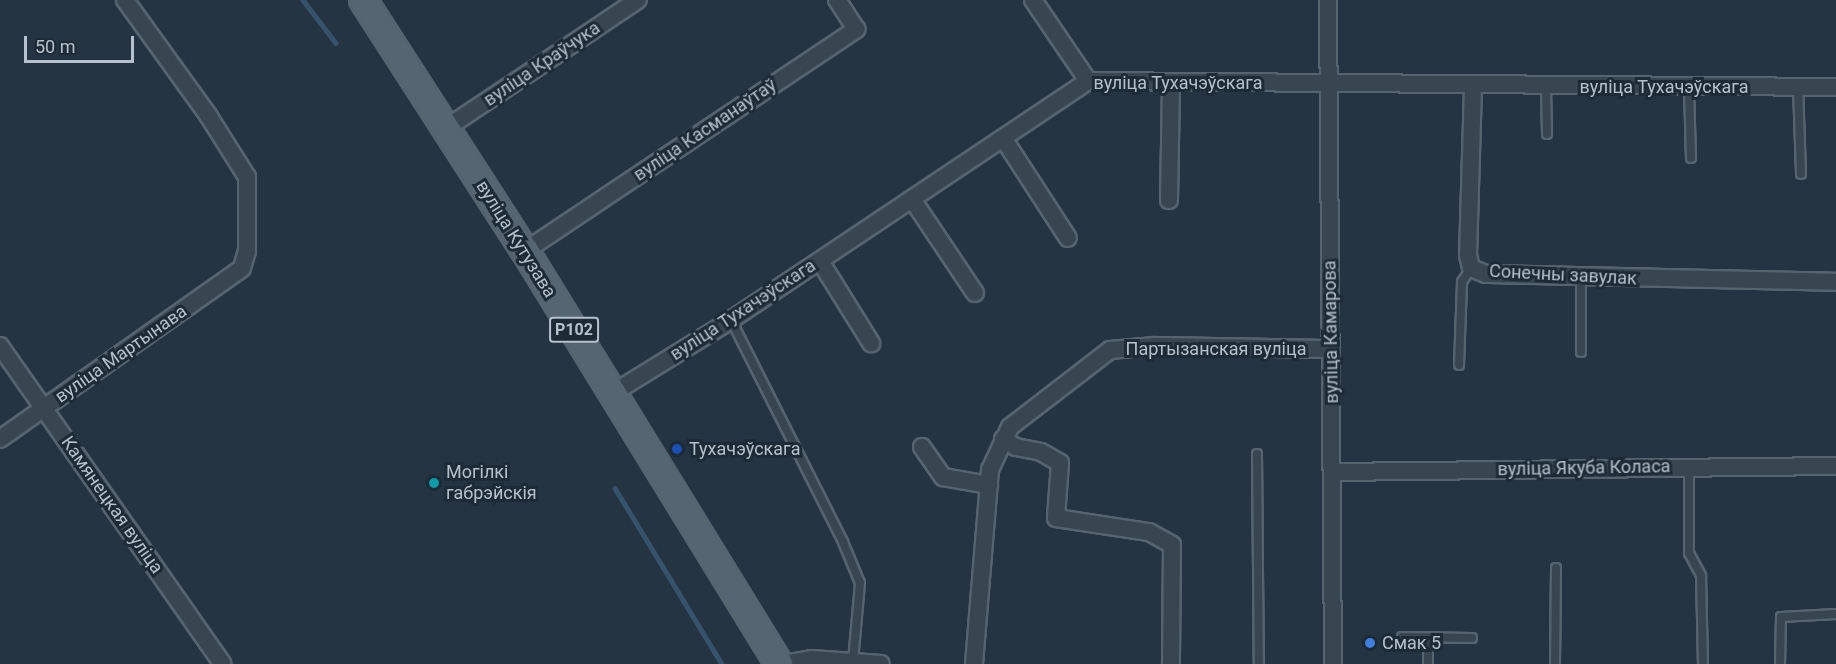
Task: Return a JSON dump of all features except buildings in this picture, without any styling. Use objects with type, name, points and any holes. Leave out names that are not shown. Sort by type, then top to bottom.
[{"type":"main road","name":"вуліца Кутузава","points":[[366,1],[445,129],[525,251],[779,664]]},
{"type":"street","name":"вуліца Мартынава","points":[[0,439],[242,268],[247,251],[247,177],[208,115],[125,0]]},
{"type":"street","name":"вуліца Краўчука","points":[[445,129],[638,0]]},
{"type":"street","name":"вуліца Касманаўтаў","points":[[525,251],[856,29],[837,0]]},
{"type":"street","points":[[1033,0],[1088,81]]},
{"type":"street","name":"вуліца Камарова","points":[[1328,0],[1333,664]]},
{"type":"street","name":"вуліца Тухачэўскага","points":[[613,393],[731,320],[1088,81],[1473,87],[1836,87]]},
{"type":"street","points":[[1169,200],[1171,82]]},
{"type":"street","name":"Сонечны завулак","points":[[1473,87],[1468,255],[1471,268],[1486,273],[1581,277],[1836,282]]},
{"type":"street","points":[[1003,138],[1068,238]]},
{"type":"street","points":[[912,199],[975,293]]},
{"type":"street","points":[[820,261],[871,343]]},
{"type":"street","name":"Камянецкая вуліца","points":[[0,346],[223,664]]},
{"type":"street","name":"Партызанская вуліца","points":[[974,664],[990,470],[1010,427],[1110,350],[1155,346],[1331,349]]},
{"type":"street","points":[[1003,439],[1016,447],[1041,452],[1060,463],[1056,518],[1149,532],[1172,545],[1171,664]]},
{"type":"street","points":[[922,447],[943,477],[989,485]]},
{"type":"street","name":"вуліца Якуба Коласа","points":[[1332,472],[1836,466]]},
{"type":"street","points":[[784,664],[812,659],[881,664]]},
{"type":"lane","points":[[1546,87],[1547,134]]},
{"type":"lane","points":[[1689,87],[1691,158]]},
{"type":"lane","points":[[1798,87],[1800,174]]},
{"type":"lane","points":[[1459,364],[1462,282],[1471,268]]},
{"type":"lane","points":[[1581,277],[1581,352]]},
{"type":"lane","points":[[731,320],[843,542],[860,583],[853,662]]},
{"type":"lane","points":[[1257,454],[1259,664]]},
{"type":"lane","points":[[1689,466],[1689,553],[1701,576],[1703,664]]},
{"type":"lane","points":[[1555,664],[1556,568]]},
{"type":"lane","points":[[1780,664],[1781,617],[1836,614]]},
{"type":"lane","points":[[1401,637],[1473,638]]},
{"type":"lane","points":[[1428,638],[1428,664]]},
{"type":"waterway","points":[[303,0],[336,43]]},
{"type":"waterway","points":[[615,488],[722,664]]},
{"type":"place","name":"Тухачэўскага","points":[[677,449]]},
{"type":"place","name":"Могілкі габрэйскія","points":[[434,483]]},
{"type":"place","name":"Смак 5","points":[[1370,643]]}]
